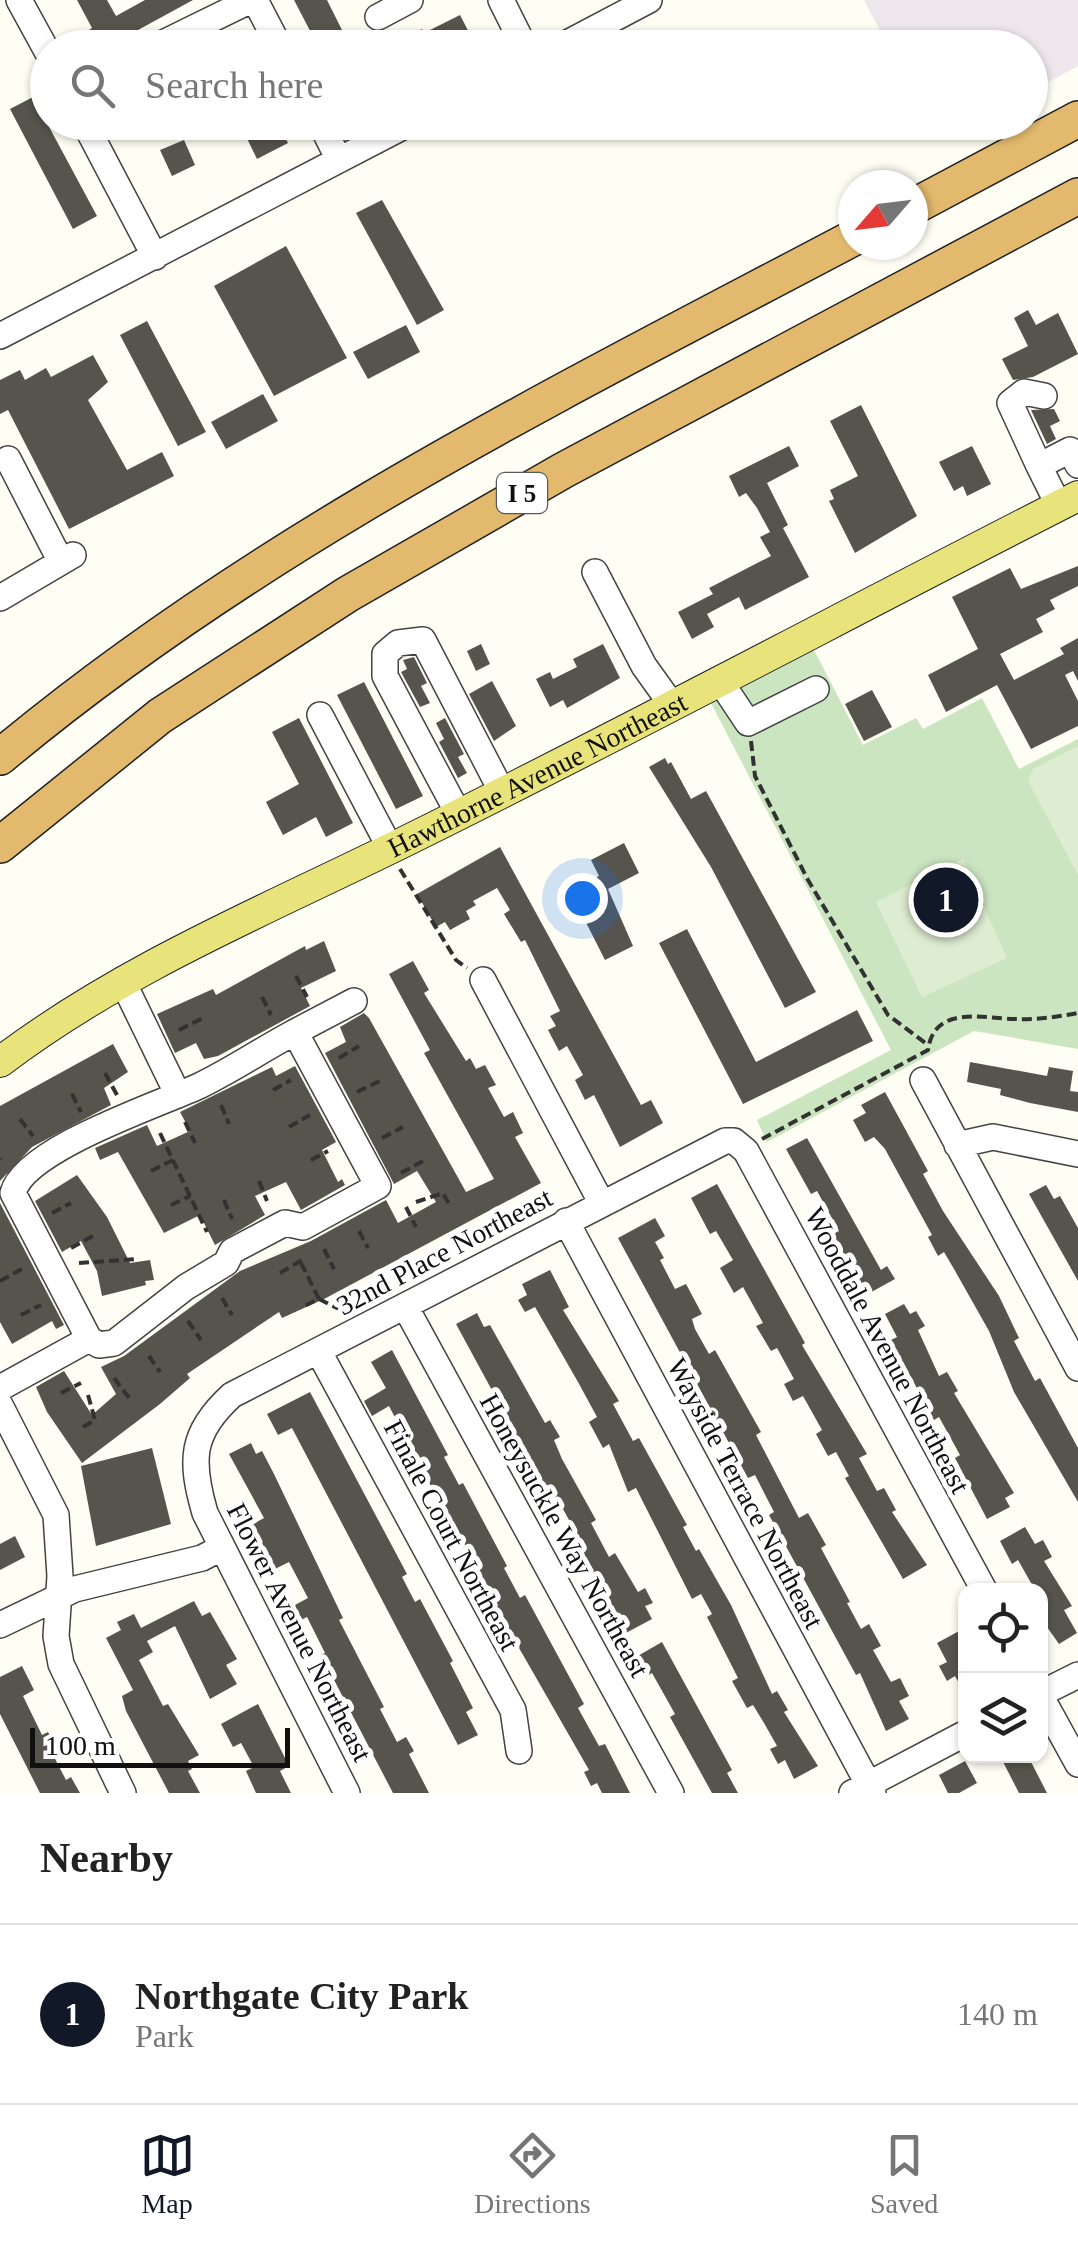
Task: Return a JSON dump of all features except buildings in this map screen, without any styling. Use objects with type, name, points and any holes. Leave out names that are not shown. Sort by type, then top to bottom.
[{"type":"highway","points":[[1048,136],[1078,120]]},
{"type":"highway","points":[[928,199],[1040,140]]},
{"type":"highway","name":"I 5","points":[[0,845],[160,716],[348,594],[581,460],[1078,196]]},
{"type":"highway","name":"I 5","points":[[0,757],[159,634],[289,548],[562,392],[838,246]]},
{"type":"main road","name":"Hawthorne Avenue Northeast","points":[[0,1062],[122,980],[394,857],[458,815],[1073,499]]},
{"type":"street","points":[[0,10],[19,0],[35,30]]},
{"type":"street","points":[[190,30],[253,0],[270,30]]},
{"type":"street","points":[[378,17],[410,0]]},
{"type":"street","points":[[501,0],[516,30]]},
{"type":"street","points":[[592,30],[649,0]]},
{"type":"street","points":[[94,140],[155,256]]},
{"type":"street","points":[[329,140],[340,160]]},
{"type":"street","points":[[0,336],[378,140]]},
{"type":"street","points":[[1044,396],[1024,392],[1010,403],[1039,466],[1073,499]]},
{"type":"street","points":[[1039,466],[1070,450],[1078,465]]},
{"type":"street","points":[[0,598],[67,558],[8,459]]},
{"type":"street","points":[[595,572],[644,666],[672,705]]},
{"type":"street","points":[[458,815],[385,676],[385,654],[398,643],[423,640],[502,792]]},
{"type":"street","points":[[720,681],[748,723],[816,689]]},
{"type":"street","points":[[320,715],[394,857]]},
{"type":"street","points":[[122,980],[178,1095]]},
{"type":"street","points":[[482,980],[601,1202]]},
{"type":"street","points":[[295,1032],[378,1186],[304,1227],[285,1223],[232,1251],[226,1264],[186,1287],[114,1343],[99,1345],[89,1338],[19,1204],[14,1187],[52,1152],[178,1095],[295,1032],[354,1001]]},
{"type":"street","points":[[922,1080],[1078,1368]]},
{"type":"street","points":[[957,1145],[993,1138],[1078,1154]]},
{"type":"street","name":"32nd Place Northeast","points":[[198,1437],[232,1395],[601,1202],[718,1144],[734,1141]]},
{"type":"street","name":"Wooddale Avenue Northeast","points":[[734,1141],[746,1151],[980,1583]]},
{"type":"street","name":"Wayside Terrace Northeast","points":[[566,1221],[865,1790]]},
{"type":"street","name":"Honeysuckle Way Northeast","points":[[406,1306],[671,1793]]},
{"type":"street","points":[[0,1388],[89,1338]]},
{"type":"street","name":"Finale Court Northeast","points":[[318,1352],[513,1710],[519,1750]]},
{"type":"street","points":[[0,1405],[56,1515],[56,1636],[61,1664],[123,1793]]},
{"type":"street","name":"Flower Avenue Northeast","points":[[198,1437],[197,1484],[221,1548],[347,1793]]},
{"type":"street","points":[[0,1625],[58,1596],[202,1558],[221,1548]]},
{"type":"street","points":[[1048,1690],[1078,1674]]},
{"type":"street","points":[[1048,1709],[1078,1764]]},
{"type":"street","points":[[865,1790],[958,1738]]},
{"type":"path","points":[[748,723],[755,776],[808,880],[888,1015],[920,1034],[928,1045]]},
{"type":"path","points":[[394,857],[456,960],[482,980]]},
{"type":"path","points":[[296,976],[306,997]]},
{"type":"path","points":[[262,998],[271,1015]]},
{"type":"path","points":[[179,1030],[203,1018]]},
{"type":"path","points":[[339,1058],[359,1046]]},
{"type":"path","points":[[105,1072],[116,1095]]},
{"type":"path","points":[[273,1090],[291,1080]]},
{"type":"path","points":[[358,1092],[382,1080]]},
{"type":"path","points":[[72,1094],[80,1112]]},
{"type":"path","points":[[221,1105],[230,1124]]},
{"type":"path","points":[[289,1127],[310,1115]]},
{"type":"path","points":[[20,1118],[34,1136]]},
{"type":"path","points":[[185,1122],[195,1143]]},
{"type":"path","points":[[382,1138],[403,1127]]},
{"type":"path","points":[[160,1133],[207,1232]]},
{"type":"path","points":[[311,1160],[328,1150]]},
{"type":"path","points":[[151,1171],[173,1160]]},
{"type":"path","points":[[401,1173],[426,1160]]},
{"type":"path","points":[[259,1180],[268,1200]]},
{"type":"path","points":[[416,1202],[444,1192],[450,1206]]},
{"type":"path","points":[[171,1205],[190,1196]]},
{"type":"path","points":[[224,1200],[232,1219]]},
{"type":"path","points":[[52,1213],[71,1203]]},
{"type":"path","points":[[406,1207],[416,1228]]},
{"type":"path","points":[[359,1230],[368,1248]]},
{"type":"path","points":[[71,1248],[93,1236]]},
{"type":"path","points":[[324,1249],[334,1269]]},
{"type":"path","points":[[79,1263],[137,1258]]},
{"type":"path","points":[[280,1274],[302,1261],[318,1298],[351,1315]]},
{"type":"path","points":[[0,1281],[22,1269]]},
{"type":"path","points":[[222,1298],[232,1315]]},
{"type":"path","points":[[302,1308],[318,1298]]},
{"type":"path","points":[[22,1315],[41,1304]]},
{"type":"path","points":[[188,1321],[200,1340]]},
{"type":"path","points":[[149,1356],[160,1372]]},
{"type":"path","points":[[114,1378],[130,1399]]},
{"type":"path","points":[[62,1393],[81,1383]]},
{"type":"path","points":[[83,1427],[95,1420],[88,1395]]},
{"type":"shaded area","points":[[864,0],[1078,0],[1078,66],[1048,82],[1048,30],[880,30]]},
{"type":"green space","points":[[814,650],[863,745],[916,718],[923,729],[982,698],[1019,769],[1078,739],[1078,1049],[974,1031],[767,1142],[757,1120],[891,1050],[711,703]]},
{"type":"green space","points":[[1078,746],[1078,875],[1028,781],[1033,769]]},
{"type":"green space","points":[[963,859],[1007,958],[922,997],[876,902]]},
{"type":"place","name":"Northgate City Park","points":[[946,900]]}]
